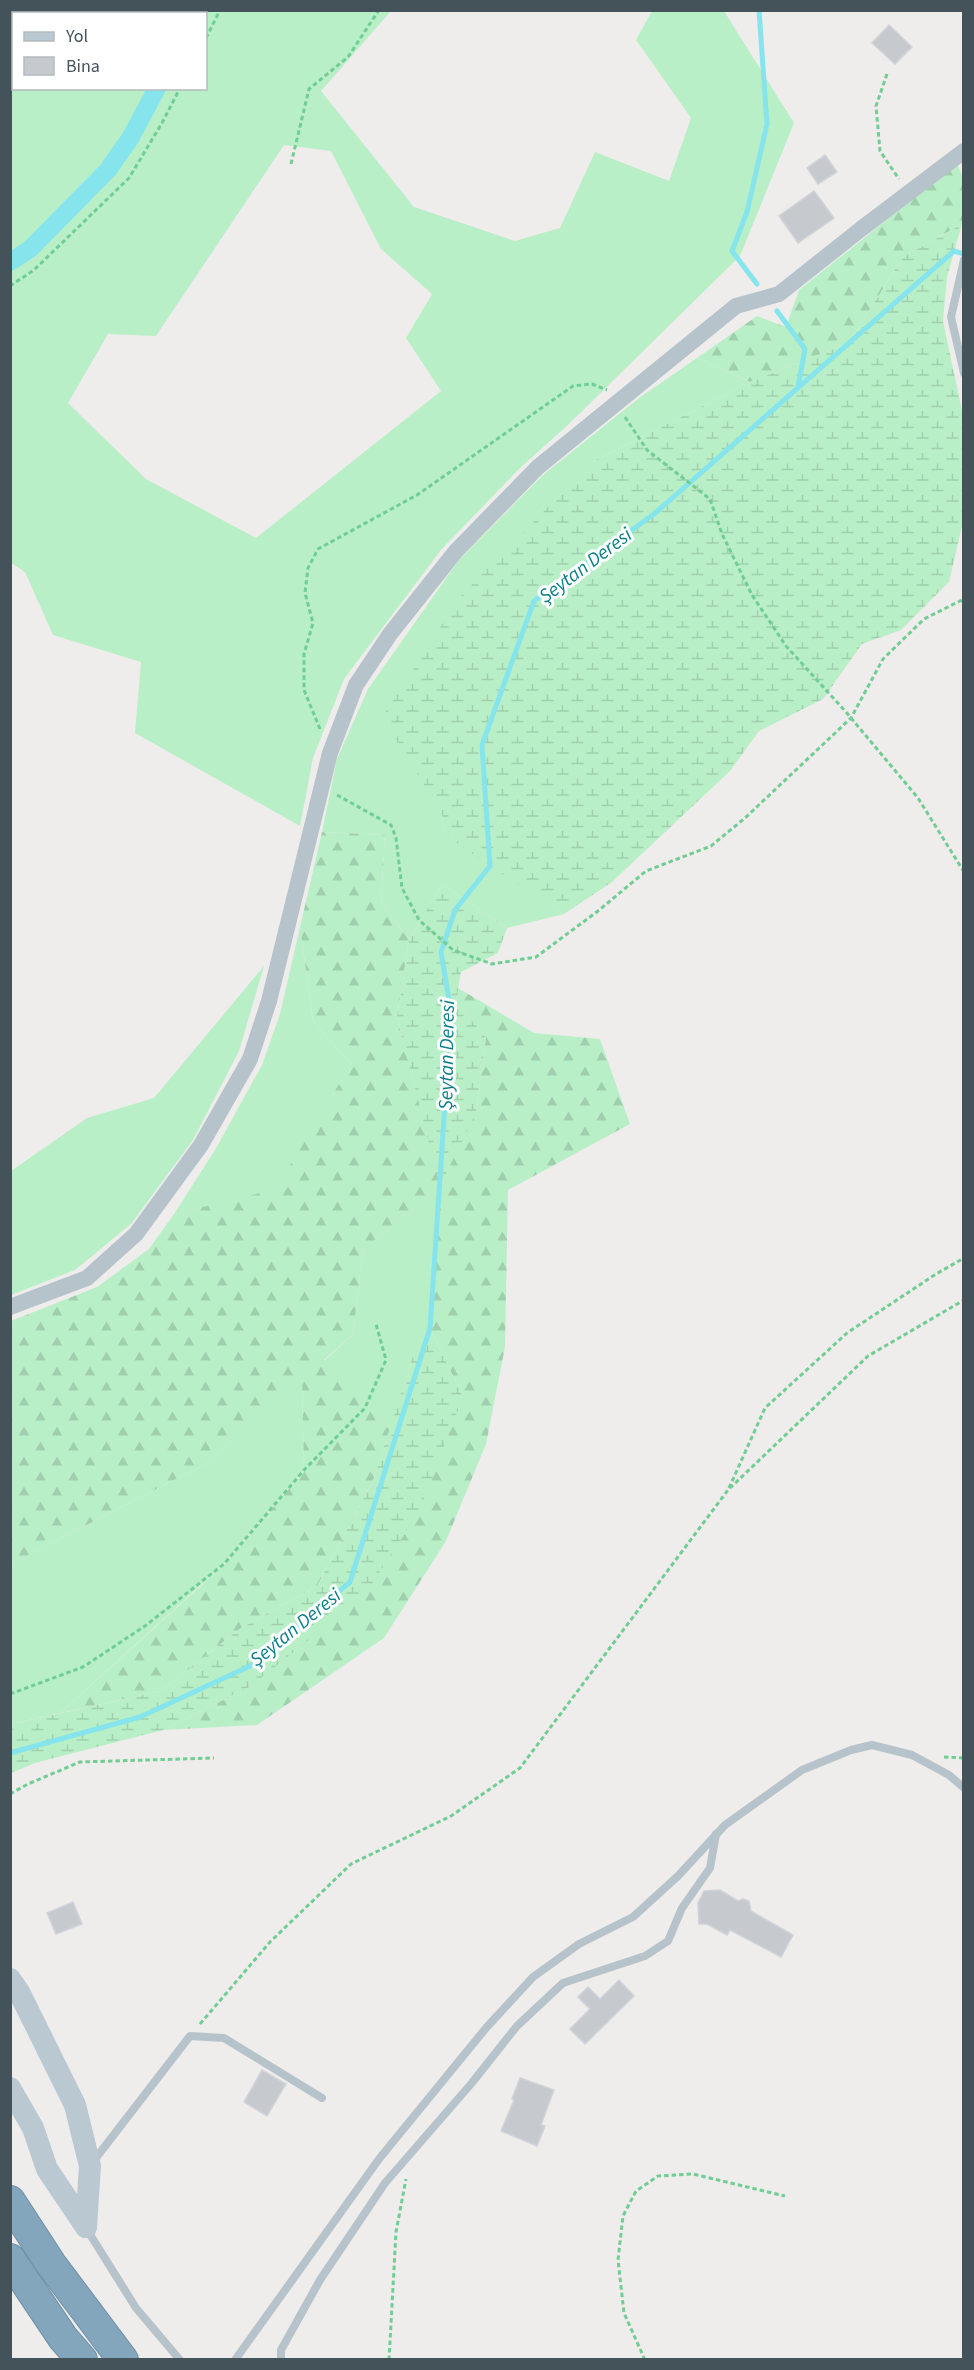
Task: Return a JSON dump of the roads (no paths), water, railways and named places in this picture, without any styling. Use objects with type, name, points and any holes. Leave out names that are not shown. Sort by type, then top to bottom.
[{"type":"highway","points":[[10,2201],[57,2273],[123,2360]]},
{"type":"highway","points":[[10,2259],[63,2338],[82,2360]]},
{"type":"street","points":[[10,1307],[87,1278],[136,1234],[201,1145],[250,1059],[269,1001],[330,753],[356,685],[390,634],[456,551],[538,467],[736,306],[779,294],[909,192],[962,157]]},
{"type":"street","points":[[10,1979],[19,1992],[75,2105],[90,2166],[86,2227]]},
{"type":"street","points":[[10,2088],[33,2128],[47,2169],[86,2227]]},
{"type":"lane","points":[[963,260],[951,317],[963,373]]},
{"type":"lane","points":[[235,2360],[380,2159],[486,2028],[517,1994],[533,1977],[579,1944],[633,1917],[678,1876],[725,1825],[802,1770],[850,1750],[872,1745],[912,1755],[949,1775],[963,1788]]},
{"type":"lane","points":[[281,2360],[281,2350],[320,2280],[385,2183],[471,2084],[517,2026],[563,1983],[645,1956],[668,1941],[682,1908],[710,1868],[716,1834]]},
{"type":"lane","points":[[90,2166],[190,2036],[224,2038],[322,2098]]},
{"type":"lane","points":[[86,2227],[136,2308],[180,2360]]},
{"type":"waterway","points":[[757,284],[732,251],[747,212],[767,124],[759,10]]},
{"type":"waterway","points":[[10,262],[30,249],[108,170],[131,137],[156,90]]},
{"type":"waterway","name":"Şeytan Deresi","points":[[10,1753],[140,1717],[250,1666],[350,1582],[430,1328],[451,1012],[441,952],[455,910],[490,866],[482,745],[534,601],[654,514],[954,251],[964,254]]},
{"type":"waterway","points":[[777,311],[805,349],[798,387]]}]
